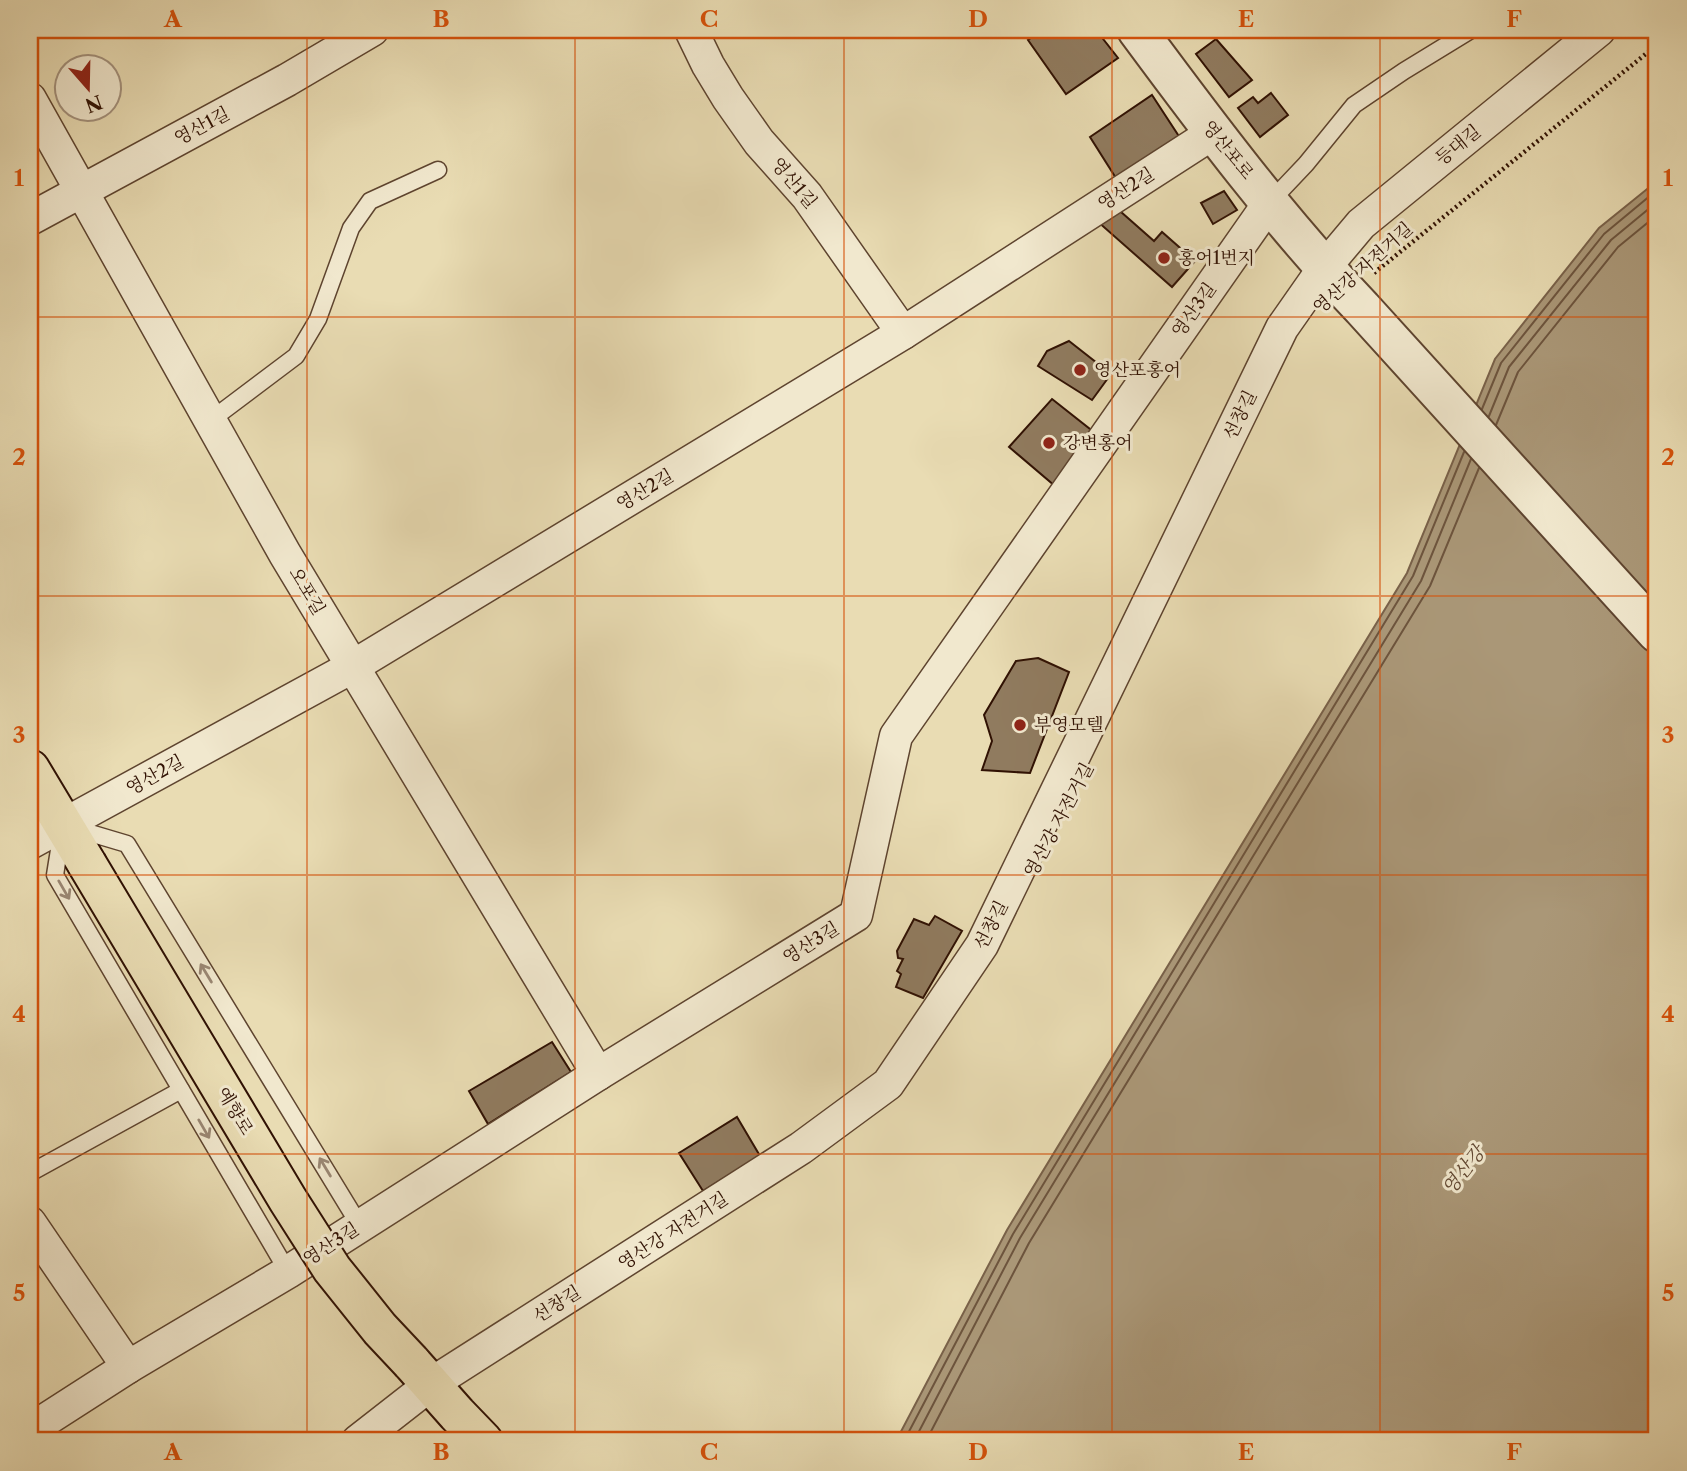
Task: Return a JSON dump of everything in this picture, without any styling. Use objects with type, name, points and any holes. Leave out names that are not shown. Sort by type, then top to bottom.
[{"type":"main road","name":"예향로","points":[[30,769],[332,1269],[380,1329],[478,1435]]},
{"type":"street","name":"영산1길","points":[[30,219],[287,80],[372,30]]},
{"type":"street","name":"영산1길","points":[[691,30],[727,98],[759,142],[807,196],[903,333]]},
{"type":"street","name":"영산포로","points":[[1137,30],[1213,133],[1345,290],[1657,633]]},
{"type":"street","name":"등대길","points":[[1345,290],[1362,224],[1599,30]]},
{"type":"street","name":"오포길","points":[[30,99],[285,554],[598,1074]]},
{"type":"street","name":"영산2길","points":[[30,843],[352,667],[903,333],[1213,133]]},
{"type":"street","name":"영산3길","points":[[30,1430],[128,1367],[288,1272],[598,1074],[856,915],[896,736],[1270,202]]},
{"type":"street","name":"선창길","points":[[358,1441],[421,1373],[801,1148],[888,1084],[982,945],[1282,328],[1345,290]]},
{"type":"street","points":[[30,1223],[128,1367]]},
{"type":"lane","points":[[1270,202],[1306,164],[1354,105],[1471,30]]},
{"type":"lane","points":[[211,420],[296,356],[318,319],[351,228],[370,201],[438,170]]},
{"type":"lane","points":[[288,1272],[55,875],[63,825],[127,844],[360,1226]]},
{"type":"lane","points":[[30,1173],[181,1090]]},
{"type":"path","name":"영산강 자전거길","points":[[1345,290],[1373,274],[1657,45]]},
{"type":"water","name":"영산강","points":[[1657,181],[1657,1441],[896,1441],[1007,1230],[1407,573],[1495,359],[1599,228]]},
{"type":"building","points":[[1042,30],[1096,30],[1118,58],[1066,94],[1028,40]]},
{"type":"building","points":[[1216,39],[1252,80],[1229,97],[1196,54]]},
{"type":"building","points":[[1271,93],[1288,115],[1260,137],[1238,108],[1253,97],[1258,103]]},
{"type":"building","points":[[1152,95],[1184,144],[1121,186],[1090,137]]},
{"type":"building","points":[[1224,191],[1237,210],[1213,224],[1201,203]]},
{"type":"building","points":[[1112,204],[1154,241],[1162,232],[1195,261],[1172,287],[1097,221]]},
{"type":"building","points":[[1069,341],[1111,374],[1092,400],[1038,366],[1047,351]]},
{"type":"building","points":[[1052,399],[1095,433],[1055,486],[1009,447]]},
{"type":"building","points":[[1038,658],[1069,672],[1030,773],[982,770],[992,741],[984,715],[1016,661]]},
{"type":"building","points":[[935,916],[962,931],[923,998],[896,987],[901,974],[897,971],[903,959],[898,958],[897,951],[914,919],[929,925]]},
{"type":"building","points":[[552,1042],[571,1072],[488,1124],[469,1091]]},
{"type":"building","points":[[737,1117],[760,1156],[703,1191],[679,1153]]},
{"type":"place","name":"홍어1번지","points":[[1164,258]]},
{"type":"place","name":"영산포홍어","points":[[1080,370]]},
{"type":"place","name":"강변홍어","points":[[1049,443]]},
{"type":"place","name":"부영모텔","points":[[1020,725]]}]
